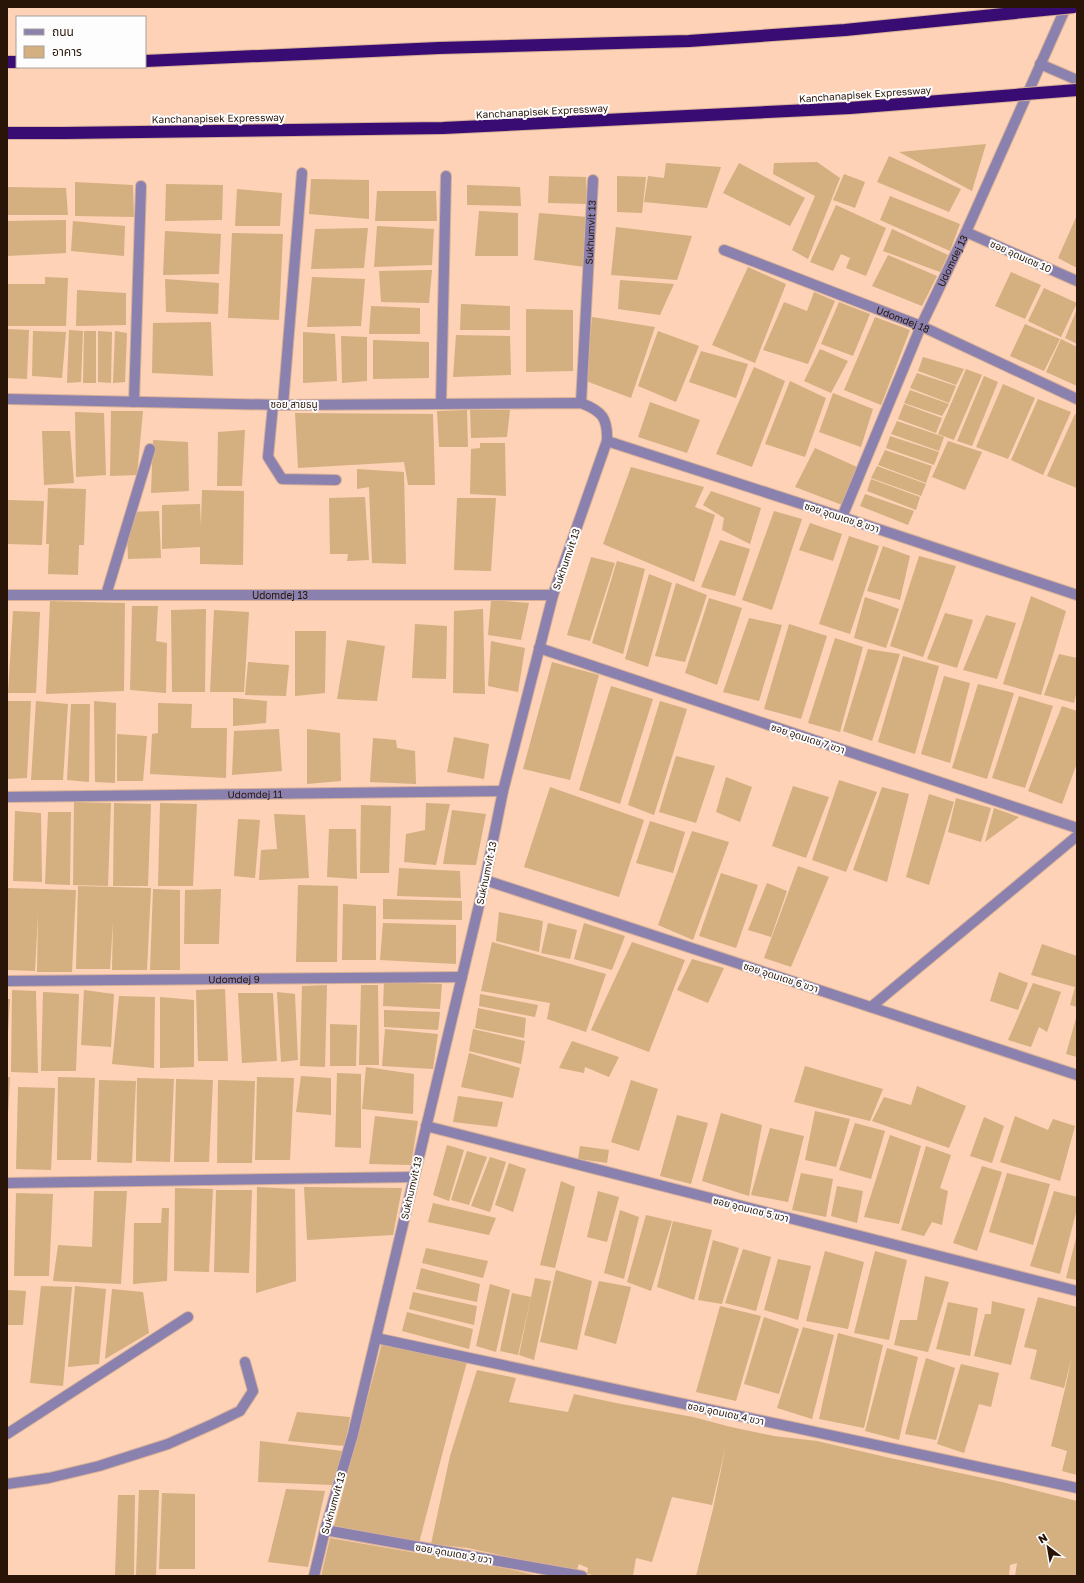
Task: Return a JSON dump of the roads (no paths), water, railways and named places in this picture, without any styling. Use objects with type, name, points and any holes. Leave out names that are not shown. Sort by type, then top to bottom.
[{"type":"highway","points":[[146,60],[439,48],[689,41],[845,30],[1074,7]]},
{"type":"highway","name":"Kanchanapisek Expressway","points":[[7,133],[451,128],[850,108],[1077,90]]},
{"type":"street","name":"Udomdej 13","points":[[842,517],[921,326],[966,232],[1066,7]]},
{"type":"street","points":[[1040,64],[1077,80]]},
{"type":"street","points":[[302,173],[278,405],[268,457],[282,479],[336,480]]},
{"type":"street","points":[[440,404],[446,176]]},
{"type":"street","name":"Sukhumvit 13","points":[[314,1576],[325,1530],[353,1434],[485,880],[503,791],[539,648],[554,595],[607,441],[608,428],[604,418],[596,410],[581,403],[593,180]]},
{"type":"street","points":[[134,402],[141,186]]},
{"type":"street","name":"ซอย อุดมเดช 10","points":[[966,232],[1077,281]]},
{"type":"street","name":"Udomdej 18","points":[[724,250],[921,326],[1077,399]]},
{"type":"street","name":"ซอย สายธนู","points":[[7,399],[278,405],[581,403]]},
{"type":"street","name":"ซอย อุดมเดช 8 ขวา","points":[[607,441],[1077,595]]},
{"type":"street","points":[[106,595],[150,449]]},
{"type":"street","name":"Udomdej 13","points":[[7,595],[554,595]]},
{"type":"street","name":"ซอย อุดมเดช 7 ขวา","points":[[539,648],[1077,828]]},
{"type":"street","name":"Udomdej 11","points":[[7,797],[503,791]]},
{"type":"street","points":[[871,1007],[1077,836]]},
{"type":"street","name":"ซอย อุดมเดช 6 ขวา","points":[[485,880],[1077,1075]]},
{"type":"street","name":"Udomdej 9","points":[[7,981],[462,977]]},
{"type":"street","name":"ซอย อุดมเดช 5 ขวา","points":[[426,1126],[1077,1291]]},
{"type":"street","points":[[7,1183],[414,1177]]},
{"type":"street","points":[[7,1434],[188,1317]]},
{"type":"street","name":"ซอย อุดมเดช 4 ขวา","points":[[376,1338],[1077,1488]]},
{"type":"street","points":[[7,1484],[49,1478],[99,1466],[168,1444],[240,1411],[253,1391],[245,1362]]},
{"type":"street","name":"ซอย อุดมเดช 3 ขวา","points":[[325,1530],[582,1576]]}]
